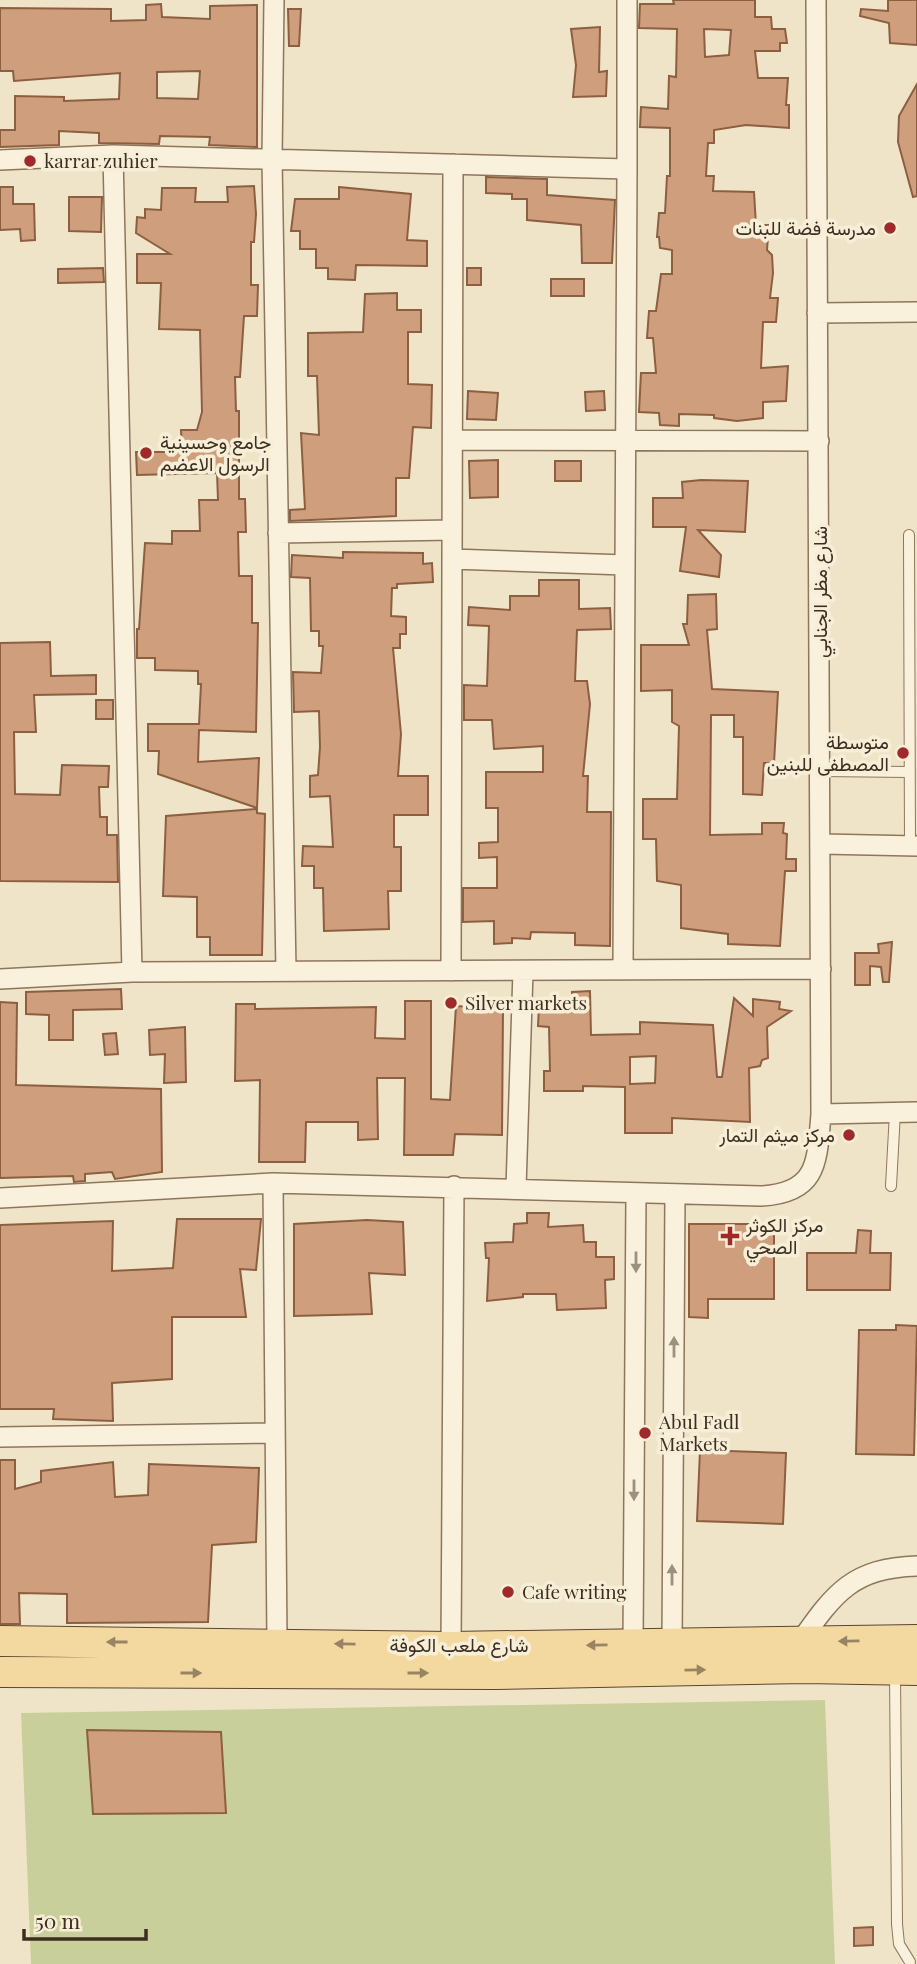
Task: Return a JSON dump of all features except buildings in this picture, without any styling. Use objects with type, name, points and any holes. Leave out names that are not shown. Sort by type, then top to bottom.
[{"type":"main road","name":"شارع ملعب الكوفة","points":[[550,1659],[633,1644],[917,1640]]},
{"type":"main road","name":"شارع ملعب الكوفة","points":[[0,1642],[451,1647],[495,1660]]},
{"type":"main road","name":"شارع ملعب الكوفة","points":[[0,1672],[550,1659],[906,1670]]},
{"type":"street","points":[[274,0],[272,159],[286,971]]},
{"type":"street","points":[[623,970],[627,0]]},
{"type":"street","name":"شارع مظر الجنابي","points":[[674,1194],[784,1195],[807,1181],[818,1155],[821,1114],[822,844],[816,0]]},
{"type":"street","points":[[113,155],[132,972]]},
{"type":"street","points":[[0,160],[113,155],[627,169]]},
{"type":"street","points":[[451,971],[453,164]]},
{"type":"street","points":[[817,313],[917,312]]},
{"type":"street","points":[[453,440],[819,441]]},
{"type":"street","points":[[278,533],[452,530]]},
{"type":"street","points":[[452,559],[625,565]]},
{"type":"street","points":[[822,844],[913,846]]},
{"type":"street","points":[[0,979],[132,972],[821,970]]},
{"type":"street","points":[[516,1188],[523,971]]},
{"type":"street","points":[[821,1114],[917,1112]]},
{"type":"street","points":[[0,1198],[273,1183],[674,1194],[672,1643]]},
{"type":"street","points":[[273,1183],[277,1643]]},
{"type":"street","points":[[451,1647],[454,1186]]},
{"type":"street","points":[[633,1644],[636,1194]]},
{"type":"street","points":[[0,1437],[274,1433]]},
{"type":"street","points":[[800,1642],[838,1592],[855,1579],[874,1570],[917,1566]]},
{"type":"lane","points":[[909,535],[909,772],[913,846]]},
{"type":"lane","points":[[821,771],[909,772]]},
{"type":"lane","points":[[891,1186],[895,1112]]},
{"type":"lane","points":[[906,1670],[897,1924],[899,1944],[910,1962]]},
{"type":"green space","points":[[825,1700],[835,1964],[31,1964],[21,1713]]},
{"type":"place","name":"karrar zuhier","points":[[30,161]]},
{"type":"place","name":"مدرسة فضة للبنات","points":[[890,228]]},
{"type":"place","name":"جامع وحسينية الرسول الاعضم","points":[[146,453]]},
{"type":"place","name":"متوسطة المصطفى للبنين","points":[[903,753]]},
{"type":"place","name":"Silver markets","points":[[451,1003]]},
{"type":"place","name":"مركز ميثم التمار","points":[[849,1135]]},
{"type":"place","name":"مركز الكوثر الصحي","points":[[730,1236]]},
{"type":"place","name":"Abul Fadl Markets","points":[[645,1433]]},
{"type":"place","name":"Cafe writing","points":[[508,1592]]}]
